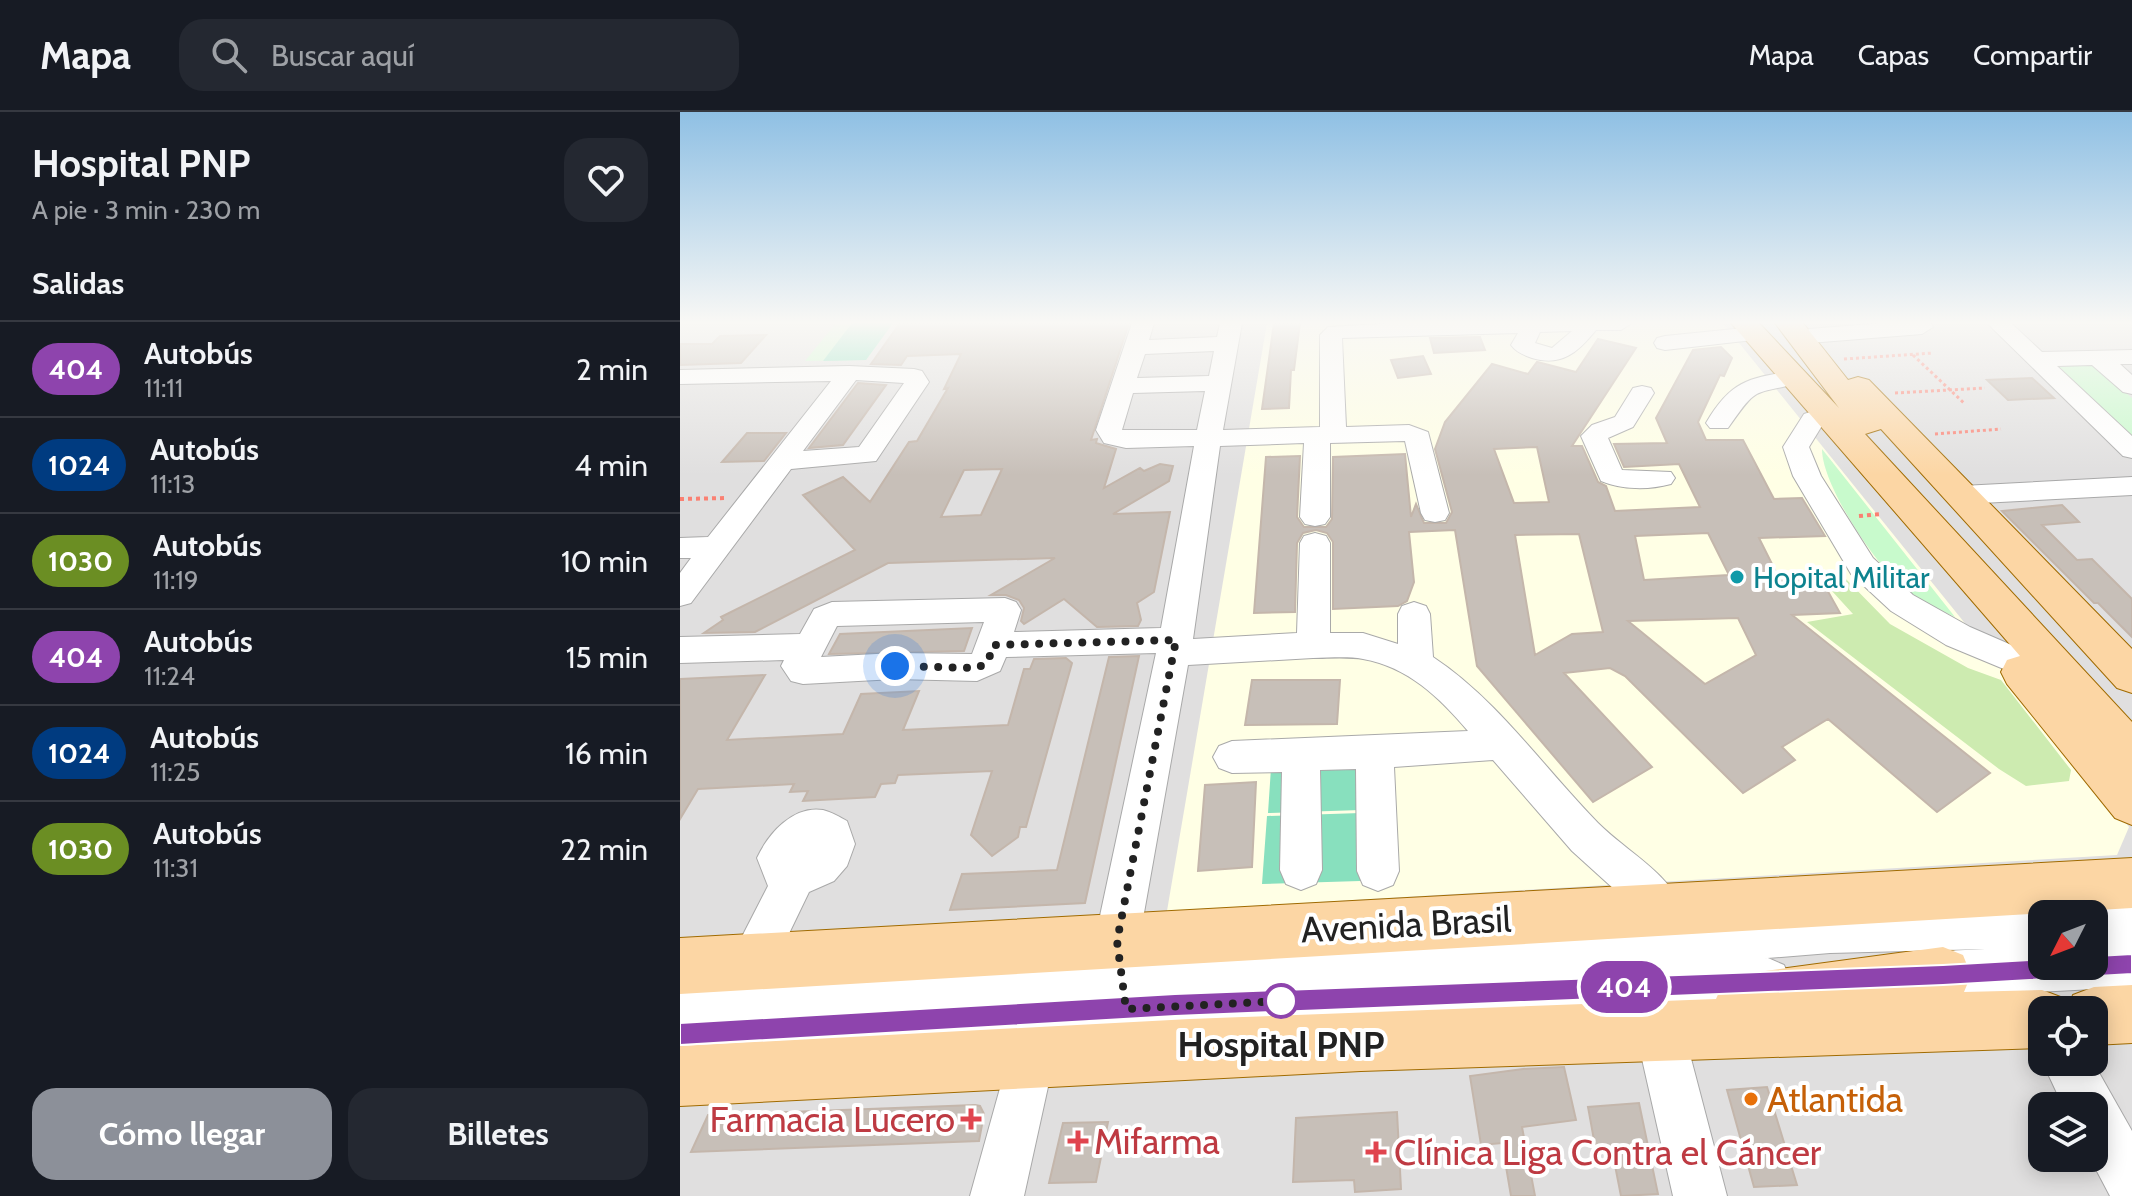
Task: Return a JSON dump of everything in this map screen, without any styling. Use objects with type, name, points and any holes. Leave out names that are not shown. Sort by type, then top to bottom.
[{"type":"main road","points":[[1785,374],[1855,474],[2132,803]]},
{"type":"main road","points":[[1832,374],[2132,754]]},
{"type":"main road","points":[[1844,374],[1867,395],[1877,435],[2132,711]]},
{"type":"main road","points":[[1801,394],[1877,435],[1962,495],[2132,676]]},
{"type":"main road","name":"Avenida Brasil","points":[[680,1076],[1654,910],[2132,883]]},
{"type":"main road","points":[[1654,910],[1830,931]]},
{"type":"main road","name":"Avenida Brasil","points":[[680,966],[752,962],[1096,1005],[1659,1028],[2028,1019]]},
{"type":"main road","points":[[1659,1028],[1690,1012],[1943,975]]},
{"type":"main road","points":[[2108,1015],[2132,1014]]},
{"type":"street","points":[[680,377],[824,374]]},
{"type":"street","points":[[680,595],[849,374]]},
{"type":"street","points":[[782,461],[867,455],[917,382],[914,376],[866,374]]},
{"type":"street","points":[[1127,374],[1109,430],[1113,437],[1126,440],[1208,439],[1409,433],[1419,438],[1435,513]]},
{"type":"street","points":[[997,1196],[1096,1005],[1175,646],[1221,374]]},
{"type":"street","points":[[1313,645],[1315,530],[1329,374]]},
{"type":"street","points":[[1650,374],[1624,422],[1601,430],[1594,436],[1611,475],[1621,479],[1661,478]]},
{"type":"street","points":[[2051,374],[2132,450]]},
{"type":"street","points":[[2116,374],[2132,387]]},
{"type":"street","points":[[1123,386],[1219,383]]},
{"type":"street","points":[[1719,423],[1729,402],[1750,385],[1801,394],[1796,447],[1807,476],[1862,566],[1902,603],[1958,636],[2011,659]]},
{"type":"street","points":[[1962,495],[2132,486]]},
{"type":"street","points":[[680,548],[717,547]]},
{"type":"street","points":[[1005,610],[988,662],[977,668],[895,666],[803,671],[798,666],[826,617],[832,614],[920,612],[1005,610]]},
{"type":"street","points":[[895,666],[920,612]]},
{"type":"street","points":[[1414,614],[1416,663]]},
{"type":"street","points":[[993,645],[1363,646],[1416,663],[1450,686],[1586,838],[1640,885],[1654,910]]},
{"type":"street","points":[[680,650],[810,646]]},
{"type":"street","points":[[1232,757],[1375,753],[1500,744]]},
{"type":"street","points":[[1375,753],[1378,871]]},
{"type":"street","points":[[1301,754],[1301,870]]},
{"type":"street","points":[[752,962],[795,876]]},
{"type":"street","points":[[2108,925],[2132,924]]},
{"type":"street","name":"Avenida Brasil","points":[[680,1034],[1096,1005],[1830,931],[2028,926]]},
{"type":"street","name":"Avenida Brasil","points":[[680,1005],[1096,1005],[1943,975],[2132,964]]},
{"type":"street","points":[[1659,1028],[1700,1196]]},
{"type":"street","points":[[2108,1139],[2132,1184]]},
{"type":"path","points":[[1933,374],[1965,404]]},
{"type":"path","points":[[1867,395],[1985,388]]},
{"type":"path","points":[[1877,435],[2001,429]]},
{"type":"path","points":[[680,499],[755,497]]},
{"type":"shaded area","points":[[680,374],[2132,374],[2132,1196],[680,1196]]},
{"type":"shaded area","points":[[1258,374],[1764,374],[2129,827],[2117,855],[1167,911]]},
{"type":"green space","points":[[2058,374],[2104,374],[2132,398],[2132,443]]},
{"type":"green space","points":[[1822,449],[1955,617],[1897,582],[1874,556],[1839,500],[1824,464]]},
{"type":"green space","points":[[1840,573],[1890,624],[1968,668],[2001,680],[2071,770],[2069,781],[2026,786],[1999,769],[1807,622],[1853,614],[1821,579]]},
{"type":"green space","points":[[1389,750],[1391,809],[1268,813],[1272,753]]},
{"type":"green space","points":[[1391,812],[1393,880],[1262,884],[1267,816]]},
{"type":"building","points":[[951,374],[1113,374],[1091,440],[1097,439],[1096,443],[1116,449],[1104,488],[1140,468],[1144,471],[1160,464],[1173,466],[1169,481],[1113,514],[1170,512],[1154,592],[1137,603],[1141,620],[1138,626],[1097,627],[1064,599],[1024,624],[1021,621],[1024,608],[1019,600],[1006,595],[991,595],[1055,558],[888,563],[755,632],[704,633],[723,620],[721,617],[855,550],[803,495],[843,477],[870,502],[909,442],[917,441],[948,388],[944,389]],"holes":[[[1002,469],[981,515],[941,517],[964,470]]]},
{"type":"building","points":[[1267,374],[1291,374],[1289,408],[1262,409]]},
{"type":"building","points":[[1396,374],[1431,374],[1398,378]]},
{"type":"building","name":"Hopital Militar","points":[[1484,374],[1619,374],[1572,446],[1582,446],[1598,482],[1606,486],[1615,511],[1700,507],[1679,464],[1624,467],[1614,444],[1667,443],[1656,418],[1680,374],[1725,374],[1720,375],[1698,422],[1706,440],[1743,440],[1774,499],[1802,498],[1825,536],[1759,538],[1780,580],[1821,579],[1840,613],[1792,615],[1990,773],[1937,812],[1828,719],[1782,747],[1795,760],[1743,793],[1625,676],[1610,668],[1564,673],[1652,767],[1593,802],[1477,666],[1455,530],[1409,532],[1414,582],[1407,601],[1398,606],[1333,609],[1333,542],[1327,533],[1316,530],[1303,533],[1297,543],[1295,612],[1254,613],[1266,457],[1300,456],[1297,517],[1304,527],[1326,527],[1332,519],[1333,457],[1405,454],[1411,517],[1416,504],[1424,523],[1446,523],[1452,512],[1435,449],[1445,422]],"holes":[[[1537,447],[1549,502],[1514,503],[1494,449]],[[1708,533],[1729,575],[1644,580],[1635,536]],[[1579,534],[1603,632],[1572,634],[1535,655],[1515,535]],[[1738,618],[1756,655],[1705,684],[1628,621]]]},
{"type":"building","points":[[2032,378],[2054,398],[2008,400],[1987,380]]},
{"type":"building","points":[[858,383],[886,385],[843,445],[809,448]]},
{"type":"building","points":[[747,433],[786,433],[764,461],[722,462]]},
{"type":"building","points":[[2062,505],[2079,522],[2042,525],[2077,560],[2092,559],[2132,599],[2132,637],[2002,511]]},
{"type":"building","points":[[972,628],[964,651],[829,654],[840,634]]},
{"type":"building","points":[[1139,656],[1085,903],[950,910],[962,874],[1057,870],[1109,657]]},
{"type":"building","points":[[1066,658],[1072,663],[1026,827],[1020,827],[1018,837],[992,856],[971,835],[992,771],[898,775],[895,783],[881,784],[875,797],[803,801],[808,791],[790,792],[794,784],[698,789],[680,819],[680,679],[765,675],[727,740],[843,734],[861,694],[919,691],[903,730],[1008,725],[1024,669],[1030,669],[1034,659]]},
{"type":"building","points":[[1252,680],[1340,680],[1337,724],[1245,725]]},
{"type":"building","points":[[1256,782],[1252,867],[1198,871],[1205,785]]},
{"type":"building","points":[[1564,1067],[1576,1120],[1522,1127],[1535,1196],[1511,1196],[1502,1143],[1481,1145],[1470,1076]]},
{"type":"building","points":[[1767,1087],[1797,1185],[1754,1187],[1727,1090]]},
{"type":"building","points":[[1639,1103],[1658,1194],[1621,1196],[1612,1150],[1596,1151],[1588,1107]]},
{"type":"building","points":[[980,1106],[984,1114],[979,1141],[691,1152],[708,1115]]},
{"type":"building","points":[[1397,1112],[1401,1189],[1355,1192],[1354,1180],[1293,1182],[1296,1118]]},
{"type":"building","points":[[1108,1122],[1096,1182],[1049,1183],[1063,1123]]},
{"type":"bus line","name":"404","points":[[680,1034],[1175,1005],[1943,975],[2132,964]]},
{"type":"place","name":"Hopital Militar","points":[[1737,577]]},
{"type":"place","name":"Hospital PNP","points":[[1281,1001]]},
{"type":"place","name":"Atlantida","points":[[1751,1099]]},
{"type":"place","name":"Farmacia Lucero","points":[[971,1119]]},
{"type":"place","name":"Mifarma","points":[[1078,1141]]},
{"type":"place","name":"Clínica Liga Contra el Cáncer","points":[[1376,1152]]},
{"type":"route","points":[[895,666],[977,668],[988,662],[993,645],[1176,640],[1117,941],[1126,1009],[1281,1001]]}]
